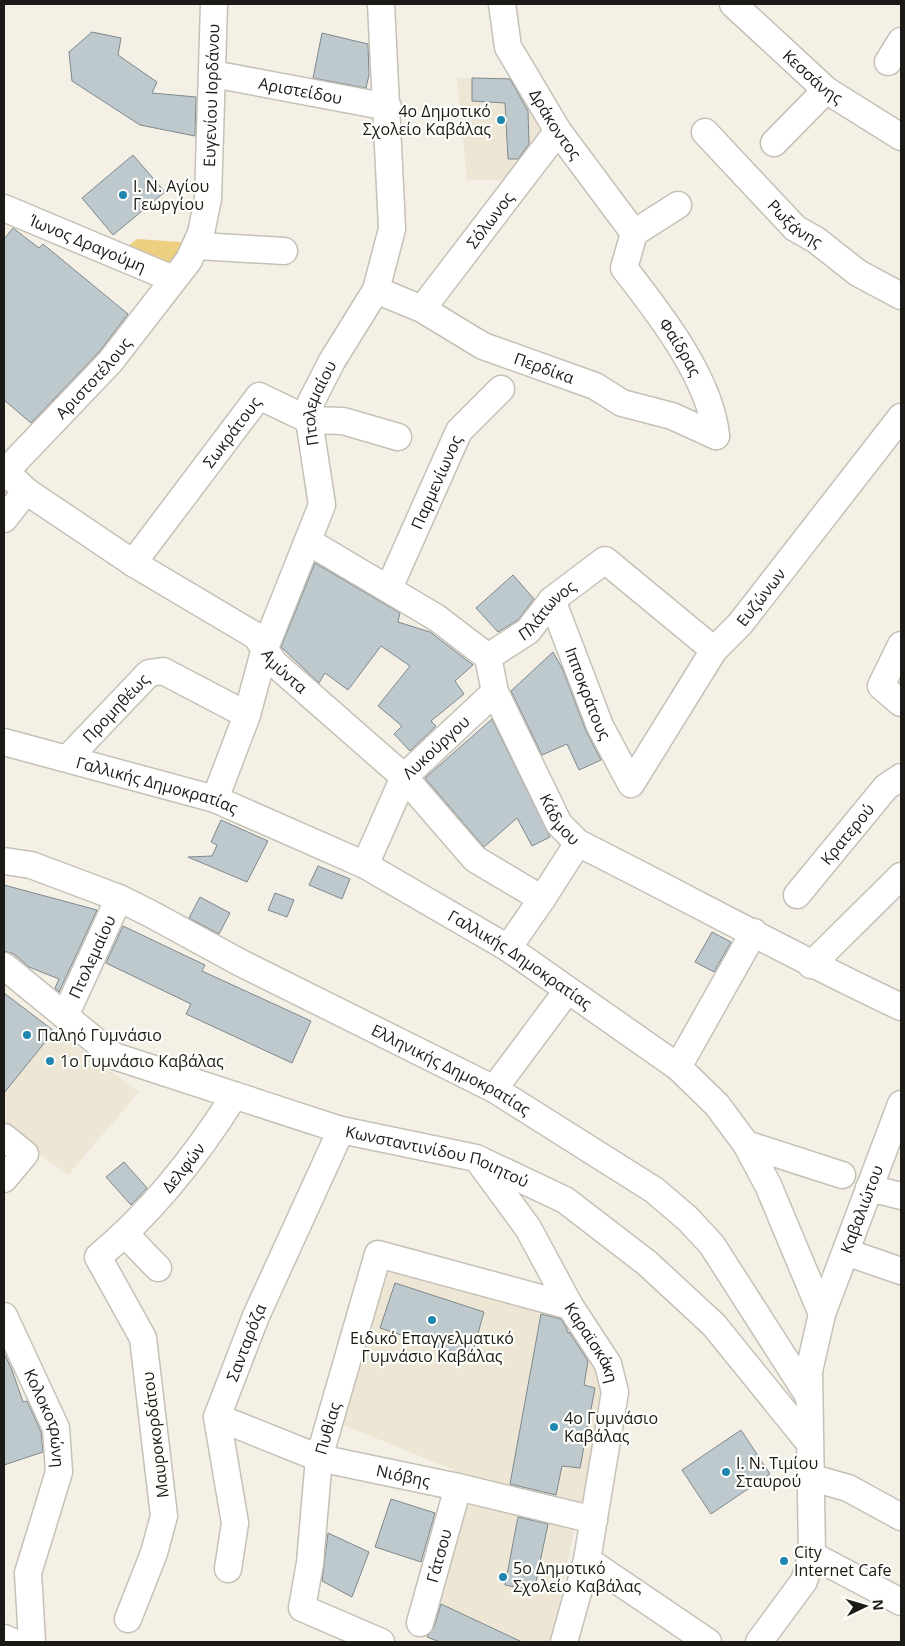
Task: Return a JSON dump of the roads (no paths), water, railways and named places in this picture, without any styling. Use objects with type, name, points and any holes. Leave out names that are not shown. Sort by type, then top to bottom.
[{"type":"street","name":"Ευγενίου Ιορδάνου","points":[[197,246],[208,199],[214,4]]},
{"type":"street","name":"Πτολεμαίου","points":[[215,799],[247,715],[265,648],[309,542],[322,505],[309,420],[310,402],[332,361],[376,290],[383,270],[392,229],[388,107],[381,4]]},
{"type":"street","name":"Δράκοντος","points":[[502,4],[508,47],[558,130],[634,233]]},
{"type":"street","name":"Κεσσάνης","points":[[733,4],[826,90],[901,137]]},
{"type":"street","name":"Αριστείδου","points":[[213,74],[388,107]]},
{"type":"street","points":[[774,143],[826,90]]},
{"type":"street","name":"Σόλωνος","points":[[422,309],[558,130]]},
{"type":"street","name":"Ρωξάνης","points":[[705,132],[795,228],[816,240],[858,274],[901,296]]},
{"type":"street","points":[[634,233],[678,206]]},
{"type":"street","name":"Ίωνος Δραγούμη","points":[[4,208],[172,279]]},
{"type":"street","name":"Φαίδρας","points":[[634,233],[624,268],[649,300],[703,385],[716,436]]},
{"type":"street","points":[[197,246],[284,251]]},
{"type":"street","name":"Αριστοτέλους","points":[[5,471],[110,362],[172,279],[189,260],[197,246]]},
{"type":"street","name":"Περδίκα","points":[[376,290],[422,309],[483,346],[595,386],[622,403],[672,416],[716,436]]},
{"type":"street","name":"Παρμενίωνος","points":[[389,588],[458,431],[501,389]]},
{"type":"street","name":"Σωκράτους","points":[[133,563],[233,434],[259,396],[309,420],[343,421],[398,438]]},
{"type":"street","name":"Ευζώνων","points":[[631,784],[714,650],[740,624],[892,441],[901,417]]},
{"type":"street","name":"Αμύντα","points":[[5,471],[26,491],[133,563],[256,636],[274,663],[404,777],[475,859],[542,899]]},
{"type":"street","points":[[4,519],[26,491]]},
{"type":"street","points":[[309,542],[437,618],[488,657]]},
{"type":"street","name":"Πλάτωνος","points":[[488,657],[528,631],[552,600],[605,560],[714,650]]},
{"type":"street","name":"Ιπποκράτους","points":[[552,600],[600,726],[631,784]]},
{"type":"street","points":[[901,646],[881,686],[901,703]]},
{"type":"street","name":"Κάδμου","points":[[488,657],[495,692],[559,824],[578,843],[754,932],[811,965],[901,1007]]},
{"type":"street","name":"Προμηθέως","points":[[68,758],[149,673],[156,670],[164,671],[247,715]]},
{"type":"street","name":"Λυκούργου","points":[[365,865],[404,777],[495,692]]},
{"type":"street","name":"Γαλλικής Δημοκρατίας","points":[[4,742],[215,799],[365,865],[508,948],[678,1067],[718,1105],[746,1144],[788,1230],[822,1314]]},
{"type":"street","name":"Κρατερού","points":[[797,895],[886,787],[901,777]]},
{"type":"street","points":[[508,948],[578,843]]},
{"type":"street","name":"Ελληνικής Δημοκρατίας","points":[[4,861],[31,865],[119,898],[239,962],[494,1089],[654,1190],[688,1218],[712,1244],[808,1396]]},
{"type":"street","points":[[811,965],[901,876]]},
{"type":"street","name":"Πτολεμαίου","points":[[65,1016],[119,898]]},
{"type":"street","points":[[678,1067],[754,932]]},
{"type":"street","name":"Κωνσταντινίδου Ποιητού","points":[[4,966],[114,1056],[341,1130],[476,1158],[565,1200],[647,1263],[714,1325],[808,1441]]},
{"type":"street","points":[[494,1089],[567,990]]},
{"type":"street","name":"Δελφών","points":[[98,1257],[125,1234],[205,1142],[234,1096]]},
{"type":"street","name":"Καβαλιώτου","points":[[822,1314],[869,1188],[892,1148],[901,1104]]},
{"type":"street","name":"Σανταρόζα","points":[[217,1418],[256,1316],[341,1130]]},
{"type":"street","points":[[4,1137],[25,1154],[4,1179]]},
{"type":"street","points":[[746,1144],[842,1175]]},
{"type":"street","name":"Καραϊσκάκη","points":[[476,1158],[528,1228],[570,1306],[608,1364],[615,1392],[587,1560],[564,1642]]},
{"type":"street","points":[[869,1188],[901,1196]]},
{"type":"street","points":[[125,1234],[158,1268]]},
{"type":"street","points":[[846,1252],[901,1271]]},
{"type":"street","name":"Πυθίας","points":[[381,1642],[302,1608],[310,1563],[319,1458],[378,1254],[570,1306]]},
{"type":"street","name":"Μαυροκορδάτου","points":[[98,1257],[143,1338],[164,1516],[154,1553],[128,1619]]},
{"type":"street","points":[[759,1642],[804,1581],[812,1555],[808,1441],[808,1371],[822,1314]]},
{"type":"street","name":"Κολοκοτρώνη","points":[[4,1316],[56,1428],[59,1472],[28,1573],[32,1642]]},
{"type":"street","points":[[217,1418],[235,1523],[228,1569]]},
{"type":"street","name":"Νιόβης","points":[[217,1418],[319,1458],[458,1487],[594,1520]]},
{"type":"street","points":[[809,1477],[848,1488],[901,1518]]},
{"type":"street","name":"Γάτσου","points":[[420,1624],[458,1487]]},
{"type":"street","points":[[812,1555],[901,1602]]},
{"type":"street","points":[[587,1560],[708,1642]]},
{"type":"street","points":[[4,1638],[13,1642]]},
{"type":"place","name":"4ο Δημοτικό Σχολείο Καβάλας","points":[[501,120]]},
{"type":"place","name":"Ι. Ν. Αγίου Γεωργίου","points":[[123,195]]},
{"type":"place","name":"Παληό Γυμνάσιο","points":[[27,1035]]},
{"type":"place","name":"1ο Γυμνάσιο Καβάλας","points":[[50,1061]]},
{"type":"place","name":"Ειδικό Επαγγελματικό Γυμνάσιο Καβάλας","points":[[432,1320]]},
{"type":"place","name":"4ο Γυμνάσιο Καβάλας","points":[[554,1427]]},
{"type":"place","name":"Ι. Ν. Τιμίου Σταυρού","points":[[726,1472]]},
{"type":"place","name":"City Internet Cafe","points":[[784,1561]]},
{"type":"place","name":"5ο Δημοτικό Σχολείο Καβάλας","points":[[503,1577]]}]
